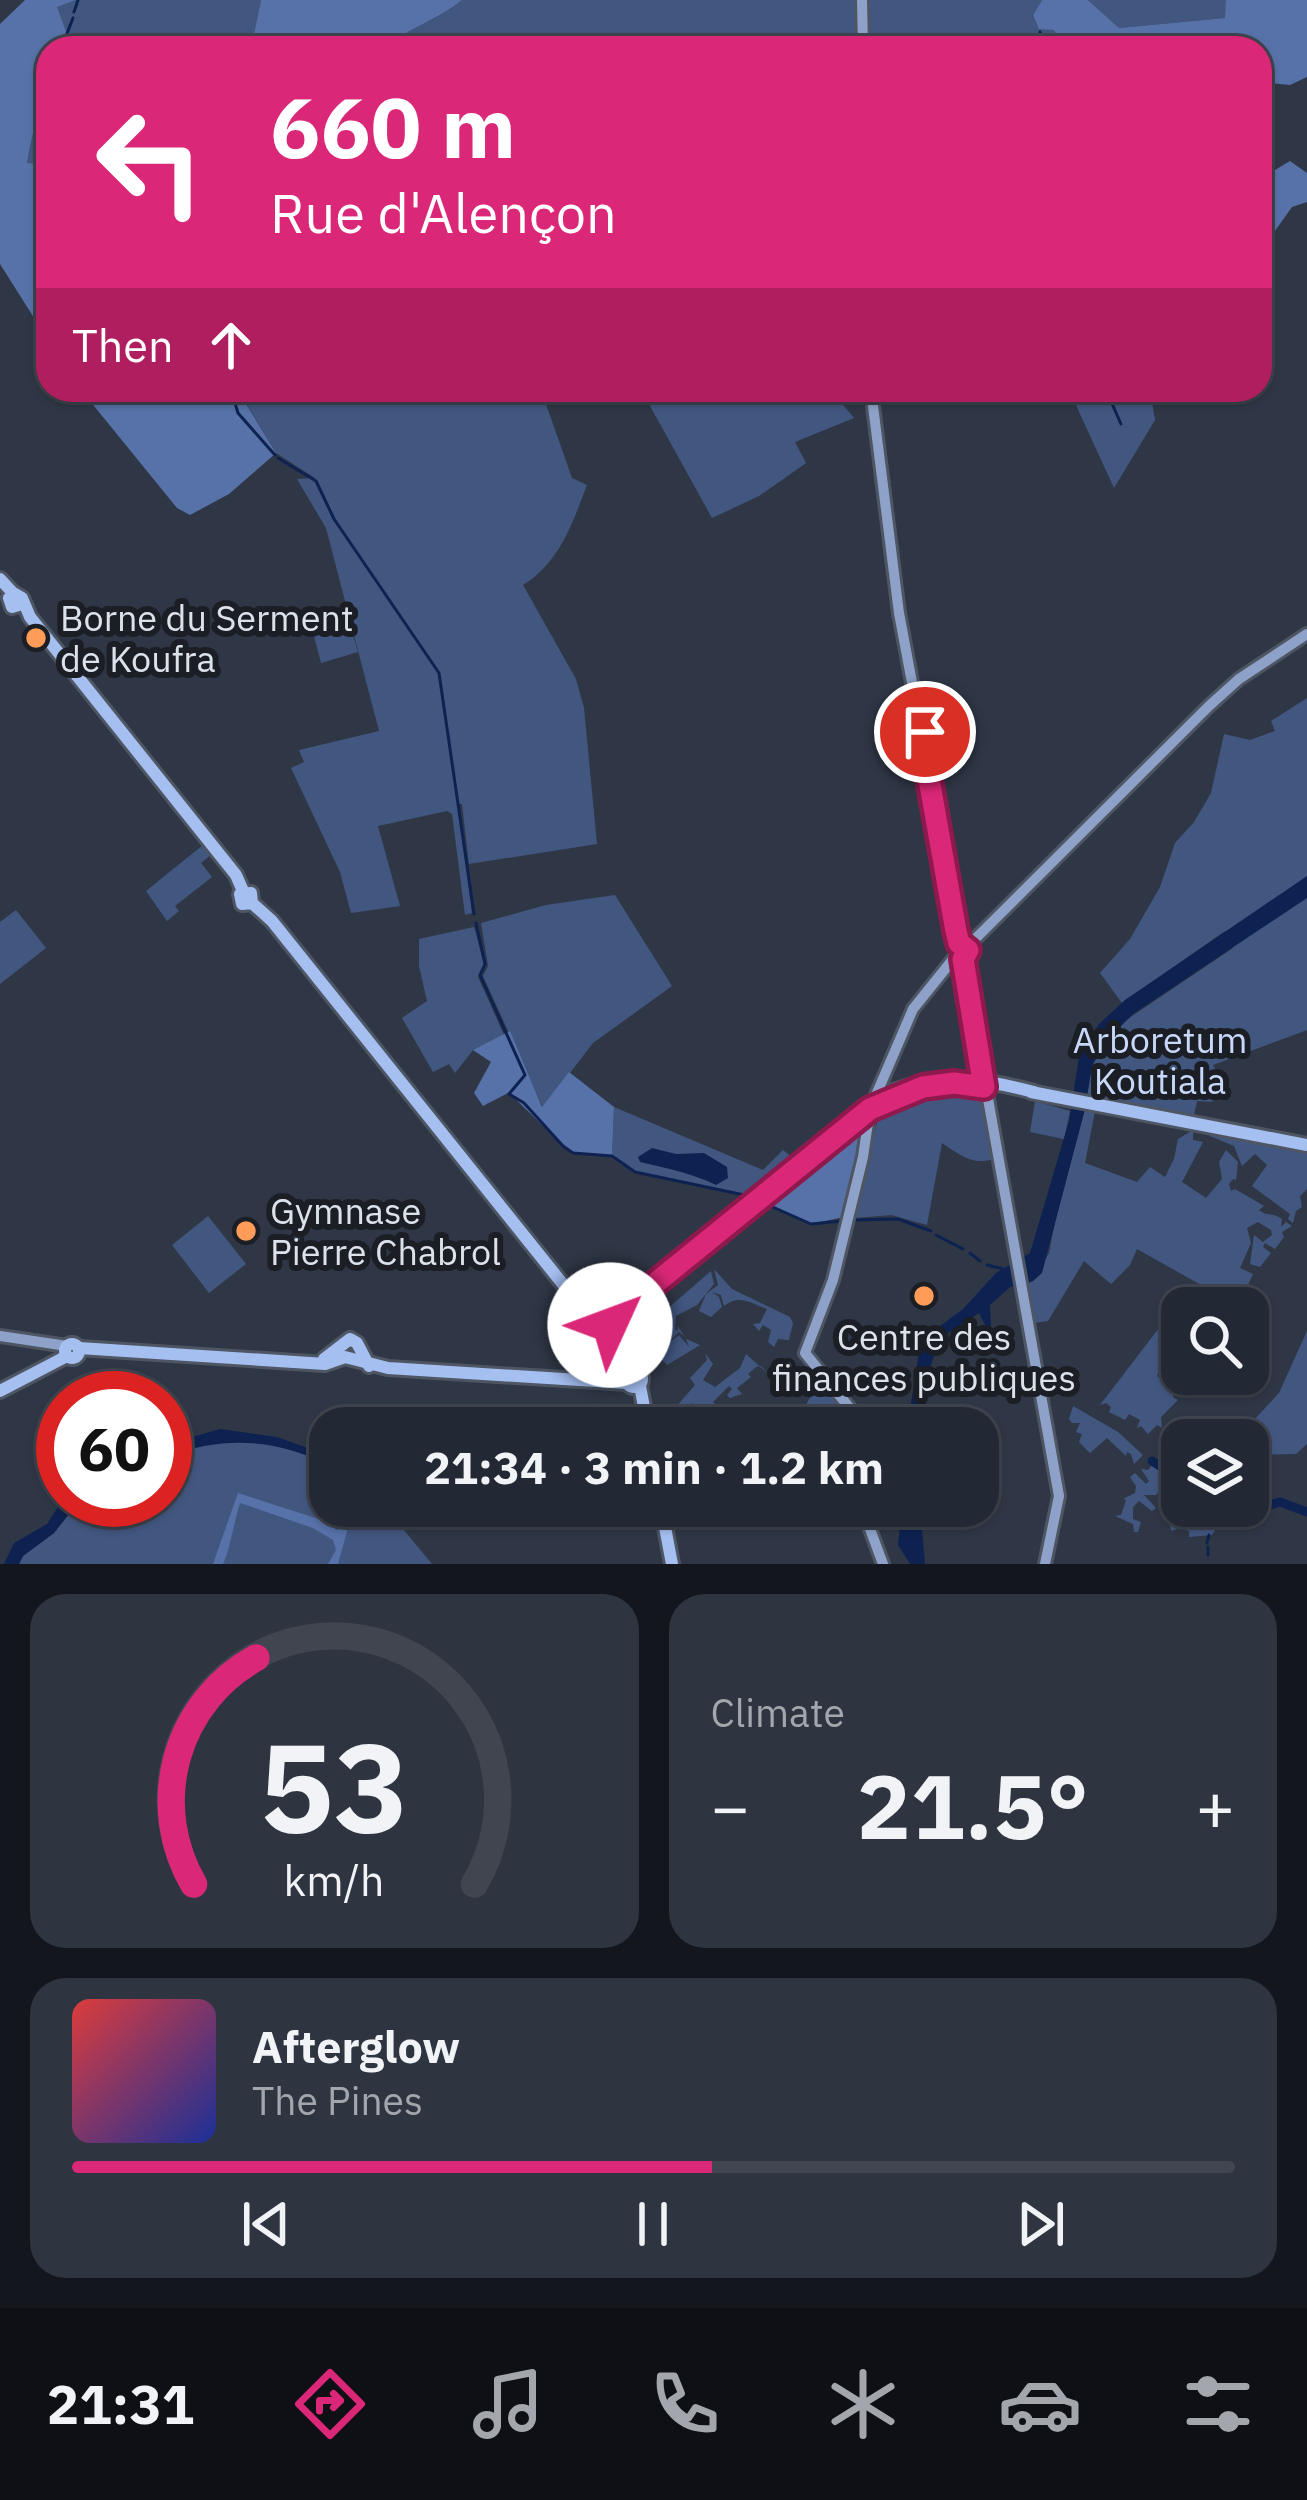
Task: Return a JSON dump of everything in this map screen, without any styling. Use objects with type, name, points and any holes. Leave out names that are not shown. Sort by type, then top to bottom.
[{"type":"main road","points":[[0,580],[236,875],[248,897],[559,1278],[602,1324],[633,1382],[640,1407]]},
{"type":"main road","points":[[602,1324],[894,1091],[922,1082],[943,1078],[984,1083],[1307,1144]]},
{"type":"main road","points":[[0,1391],[71,1350],[317,1363],[349,1354],[370,1366],[633,1382]]},
{"type":"main road","points":[[665,1527],[672,1564]]},
{"type":"street","points":[[862,0],[863,36]]},
{"type":"street","points":[[872,402],[905,648],[913,688],[930,704],[933,721],[923,741],[1059,1496],[1046,1564]]},
{"type":"street","points":[[850,1407],[805,1353],[831,1287],[850,1215],[867,1135],[864,1114],[902,1028],[961,952],[1222,693],[1307,634]]},
{"type":"street","points":[[0,1336],[71,1350]]},
{"type":"street","points":[[871,1527],[883,1564]]},
{"type":"green space","points":[[76,0],[261,0],[254,36],[67,36],[56,7]]},
{"type":"green space","points":[[462,0],[1042,0],[1033,15],[1039,28],[1054,29],[1058,36],[401,36]]},
{"type":"green space","points":[[1088,0],[1226,0],[1226,18],[1119,28]]},
{"type":"green space","points":[[36,118],[36,164],[27,164]]},
{"type":"green space","points":[[245,402],[545,402],[572,478],[587,485],[556,554],[523,585],[576,679],[584,708],[597,844],[469,864],[462,804],[458,804],[472,913],[465,915],[452,814],[447,811],[378,826],[400,906],[351,913],[340,872],[291,768],[304,762],[299,750],[379,731],[326,528],[297,479],[315,478],[276,453]]},
{"type":"green space","points":[[648,402],[841,402],[854,418],[795,442],[806,463],[759,496],[712,518]]},
{"type":"green space","points":[[1075,402],[1152,402],[1155,420],[1114,488]]},
{"type":"green space","points":[[350,625],[358,652],[321,663],[314,636]]},
{"type":"green space","name":"Arboretum Koutiala","points":[[1307,698],[1307,1030],[1213,1065],[1228,1092],[1211,1102],[1197,1101],[1193,1120],[1086,1101],[1092,1066],[1116,1027],[1233,948],[1225,931],[1122,1003],[1100,973],[1130,939],[1160,887],[1175,843],[1211,793],[1224,734],[1250,740],[1275,731],[1271,721]]},
{"type":"green space","points":[[203,845],[211,855],[201,863],[212,877],[175,906],[179,911],[167,921],[146,891]]},
{"type":"green space","points":[[615,895],[672,986],[593,1043],[543,1108],[483,976],[488,966],[481,923],[546,905]]},
{"type":"green space","points":[[16,910],[46,948],[0,984],[0,922]]},
{"type":"green space","points":[[474,927],[484,964],[478,977],[504,1035],[473,1050],[455,1073],[449,1064],[433,1072],[402,1018],[427,1001],[419,939]]},
{"type":"green space","points":[[971,1092],[983,1102],[993,1159],[972,1160],[942,1143],[927,1225],[891,1215],[855,1218],[879,1114],[908,1098]]},
{"type":"green space","points":[[1035,1101],[1070,1111],[1064,1139],[1030,1132]]},
{"type":"green space","points":[[614,1107],[763,1170],[783,1150],[798,1162],[755,1198],[635,1172],[612,1156]]},
{"type":"green space","points":[[1085,1109],[1095,1111],[1085,1163],[1137,1182],[1150,1167],[1165,1177],[1178,1139],[1193,1130],[1193,1140],[1203,1142],[1182,1182],[1206,1198],[1222,1179],[1219,1162],[1226,1150],[1238,1162],[1231,1191],[1264,1206],[1259,1210],[1282,1219],[1281,1227],[1286,1222],[1292,1226],[1282,1232],[1284,1237],[1275,1249],[1265,1243],[1263,1247],[1271,1253],[1260,1267],[1250,1264],[1254,1235],[1263,1242],[1272,1235],[1271,1230],[1258,1222],[1247,1228],[1251,1243],[1240,1268],[1253,1274],[1247,1287],[1205,1287],[1137,1249],[1130,1265],[1111,1284],[1084,1261],[1048,1321],[1034,1323],[1027,1284],[1049,1253]]},
{"type":"green space","points":[[1209,1131],[1307,1154],[1307,1189],[1300,1196],[1302,1207],[1293,1223],[1290,1214],[1252,1186],[1267,1165],[1255,1154],[1242,1166],[1234,1146],[1210,1136]]},
{"type":"green space","points":[[208,1216],[246,1264],[209,1293],[172,1245]]},
{"type":"green space","points":[[714,1269],[732,1289],[790,1317],[789,1340],[778,1339],[774,1347],[768,1342],[771,1330],[763,1325],[759,1331],[753,1324],[760,1323],[767,1309],[750,1302],[724,1306],[721,1295],[712,1292],[722,1307],[711,1317],[699,1311],[706,1294],[718,1285]]},
{"type":"green space","points":[[711,1271],[714,1284],[697,1305],[676,1316],[675,1329],[678,1331],[677,1325],[685,1337],[679,1332],[667,1344],[679,1335],[689,1347],[686,1339],[700,1345],[667,1365],[637,1335]]},
{"type":"green space","points":[[1158,1322],[1161,1324],[1161,1368],[1157,1376],[1161,1395],[1178,1400],[1161,1417],[1161,1427],[1157,1425],[1148,1434],[1141,1426],[1137,1428],[1140,1420],[1129,1414],[1125,1420],[1109,1412],[1106,1403],[1100,1405],[1159,1328]]},
{"type":"green space","points":[[1307,1331],[1307,1444],[1296,1454],[1269,1455],[1269,1419],[1255,1419],[1279,1393]]},
{"type":"green space","points":[[705,1353],[713,1364],[703,1380],[715,1387],[740,1368],[746,1354],[760,1366],[737,1388],[742,1394],[730,1398],[729,1386],[713,1402],[716,1407],[692,1403],[676,1407],[695,1385],[690,1378],[707,1360]]},
{"type":"green space","points":[[814,1374],[842,1407],[805,1407],[814,1391],[807,1386]]},
{"type":"green space","points":[[1073,1406],[1118,1432],[1143,1455],[1134,1464],[1131,1454],[1126,1456],[1107,1438],[1090,1453],[1079,1442],[1080,1423],[1069,1419]]},
{"type":"green space","points":[[219,1442],[290,1447],[309,1456],[309,1527],[401,1527],[432,1564],[19,1564],[59,1527],[192,1527],[192,1449]]},
{"type":"green space","points":[[1153,1464],[1161,1469],[1161,1489],[1156,1495],[1144,1495],[1156,1508],[1152,1511],[1139,1501],[1133,1507],[1133,1519],[1141,1522],[1134,1532],[1133,1524],[1115,1516],[1121,1515],[1123,1499],[1135,1493],[1130,1477],[1135,1473],[1146,1484],[1149,1481],[1141,1469],[1148,1470]]},
{"type":"green space","points":[[1171,1527],[1217,1527],[1212,1535],[1189,1537],[1189,1531],[1180,1528],[1171,1531]]},
{"type":"shaded area","points":[[25,0],[76,0],[57,7],[68,36],[36,36],[36,118],[27,163],[36,164],[36,321],[0,264],[0,24]]},
{"type":"shaded area","points":[[261,0],[462,0],[401,36],[254,36]]},
{"type":"shaded area","points":[[1042,0],[1088,0],[1119,28],[1225,18],[1226,0],[1307,0],[1307,77],[1290,85],[1272,83],[1272,36],[1057,36],[1054,30],[1039,29],[1033,15]]},
{"type":"shaded area","points":[[1290,161],[1307,173],[1307,202],[1292,207],[1272,235],[1272,172]]},
{"type":"shaded area","points":[[91,402],[245,402],[276,453],[229,494],[190,515],[177,508]]},
{"type":"shaded area","points":[[1307,876],[1307,898],[1133,1014],[1103,1044],[1092,1066],[1042,1273],[1033,1281],[1010,1287],[990,1305],[991,1327],[987,1329],[979,1313],[947,1334],[930,1368],[925,1407],[910,1407],[919,1353],[928,1335],[963,1309],[996,1273],[1030,1253],[1069,1121],[1079,1057],[1099,1024],[1125,1000]]},
{"type":"shaded area","points":[[510,1031],[542,1107],[569,1072],[614,1107],[612,1156],[568,1149],[508,1093],[483,1106],[474,1093],[491,1062],[473,1050]]},
{"type":"shaded area","points":[[856,1132],[862,1145],[844,1217],[811,1224],[765,1203]]},
{"type":"shaded area","points":[[652,1148],[676,1154],[704,1153],[727,1167],[728,1178],[716,1185],[640,1162],[638,1157]]},
{"type":"shaded area","points":[[220,1429],[277,1437],[309,1448],[309,1456],[249,1443],[192,1449],[192,1437]]},
{"type":"shaded area","points":[[238,1493],[309,1516],[309,1527],[240,1503],[223,1564],[213,1564]]},
{"type":"shaded area","points":[[42,1527],[59,1527],[19,1564],[4,1564],[14,1543]]},
{"type":"shaded area","points":[[348,1527],[338,1564],[328,1564],[336,1550],[333,1540],[313,1528]]},
{"type":"shaded area","points":[[900,1527],[922,1527],[925,1564],[910,1564],[898,1545]]},
{"type":"waterway","points":[[74,12],[78,0]]},
{"type":"waterway","points":[[66,36],[73,18]]},
{"type":"waterway","points":[[1040,32],[1041,36]]},
{"type":"waterway","points":[[235,402],[238,413],[275,455]]},
{"type":"waterway","points":[[1111,402],[1121,424]]},
{"type":"waterway","points":[[278,458],[316,481],[334,519],[439,673],[474,914]]},
{"type":"waterway","points":[[476,923],[485,964],[480,975],[525,1075],[509,1094],[573,1153],[612,1156],[635,1172],[749,1196]]},
{"type":"waterway","points":[[766,1204],[811,1224],[842,1221]]},
{"type":"waterway","points":[[854,1220],[898,1219],[931,1231]]},
{"type":"waterway","points":[[936,1235],[963,1249]]},
{"type":"waterway","points":[[970,1253],[980,1261]]},
{"type":"waterway","points":[[987,1265],[1003,1269]]},
{"type":"waterway","points":[[1152,1461],[1161,1467]]},
{"type":"waterway","points":[[1269,1505],[1280,1502],[1307,1512]]},
{"type":"waterway","points":[[1207,1543],[1209,1535]]},
{"type":"waterway","points":[[1208,1547],[1208,1555]]},
{"type":"place","name":"Borne du Serment de Koufra","points":[[36,638]]},
{"type":"place","name":"Gymnase Pierre Chabrol","points":[[246,1231]]},
{"type":"place","name":"Centre des finances publiques","points":[[924,1296]]},
{"type":"route","points":[[610,1325],[626,1307],[870,1109],[923,1087],[954,1083],[984,1087],[963,959],[968,950],[959,943],[956,931],[924,751],[925,732]]}]
